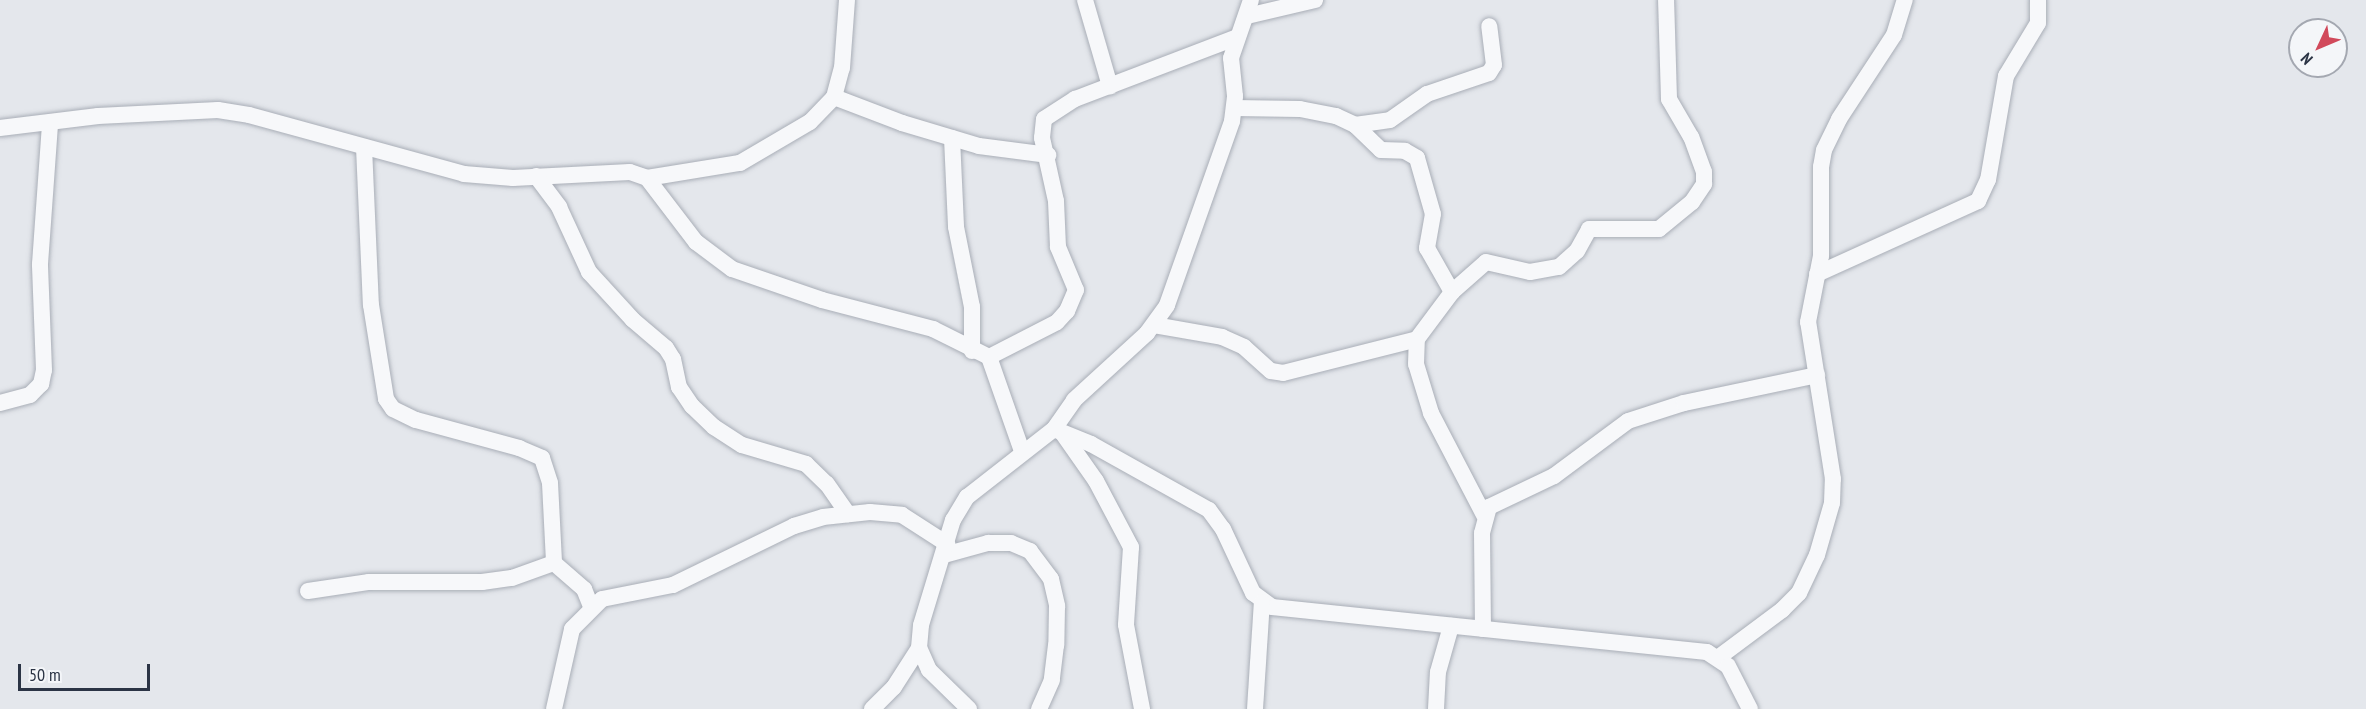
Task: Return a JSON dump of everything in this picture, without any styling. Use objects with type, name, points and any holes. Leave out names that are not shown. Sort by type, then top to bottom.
[{"type":"street","points":[[647,178],[740,163],[810,122],[834,97],[842,68],[847,0]]},
{"type":"street","points":[[1085,0],[1110,86]]},
{"type":"street","points":[[872,709],[894,687],[919,648],[921,625],[958,507],[1022,452],[1058,431],[1074,400],[1154,325],[1167,305],[1221,157],[1234,108],[1232,58],[1237,37],[1249,8],[1315,0]]},
{"type":"street","points":[[1483,629],[1484,515],[1431,413],[1416,364],[1417,339],[1452,292],[1486,262],[1530,272],[1559,267],[1577,251],[1589,229],[1659,229],[1692,202],[1704,184],[1704,172],[1691,137],[1669,99],[1666,0]]},
{"type":"street","points":[[1719,657],[1782,610],[1799,593],[1817,555],[1832,503],[1833,479],[1808,322],[1822,241],[1820,182],[1824,150],[1839,119],[1894,35],[1905,0]]},
{"type":"street","points":[[1817,274],[1978,201],[1988,180],[2007,76],[2038,23],[2038,0]]},
{"type":"street","points":[[1355,125],[1390,120],[1427,94],[1489,72],[1494,65],[1489,26]]},
{"type":"street","points":[[0,128],[98,116],[218,110],[464,174],[536,176],[630,171],[647,178],[696,242],[732,268],[822,300],[933,329],[972,351],[989,357],[1042,332],[1067,311],[1072,301],[1073,278],[1056,236],[1057,208],[1048,155],[1042,138],[1044,119],[1058,107],[1237,37]]},
{"type":"street","points":[[834,97],[952,138],[1005,152],[1048,155]]},
{"type":"street","points":[[1234,108],[1300,109],[1336,116],[1355,125],[1381,150],[1405,151],[1417,158],[1433,214],[1427,248],[1452,292]]},
{"type":"street","points":[[0,403],[30,395],[41,384],[44,370],[40,275],[50,123]]},
{"type":"street","points":[[952,138],[956,227],[972,306],[972,351]]},
{"type":"street","points":[[364,147],[371,305],[386,399],[393,409],[416,420],[519,448],[542,458],[550,483],[554,563],[585,589],[591,606]]},
{"type":"street","points":[[536,176],[559,207],[589,272],[633,320],[666,348],[674,360],[679,387],[692,406],[714,427],[742,445],[806,464],[827,484],[848,514]]},
{"type":"street","points":[[1154,325],[1222,337],[1244,347],[1270,370],[1283,373],[1417,339]]},
{"type":"street","points":[[989,357],[1022,452]]},
{"type":"street","points":[[1484,515],[1496,502],[1554,476],[1628,421],[1684,403],[1817,375]]},
{"type":"street","points":[[1058,431],[1209,510],[1217,518],[1246,580],[1262,602],[1290,610],[1690,649],[1719,657],[1728,666],[1750,709]]},
{"type":"street","points":[[1058,431],[1096,481],[1131,547],[1126,625],[1142,709]]},
{"type":"street","points":[[554,709],[567,643],[572,629],[591,606],[610,597],[673,585],[794,526],[848,514],[902,515],[945,549],[988,543],[1011,543],[1030,551],[1051,579],[1057,606],[1052,680],[1039,709]]},
{"type":"street","points":[[308,591],[369,582],[491,581],[554,563]]},
{"type":"street","points":[[1255,709],[1262,602]]},
{"type":"street","points":[[1436,709],[1438,672],[1451,626]]},
{"type":"street","points":[[919,648],[929,670],[969,709]]}]
